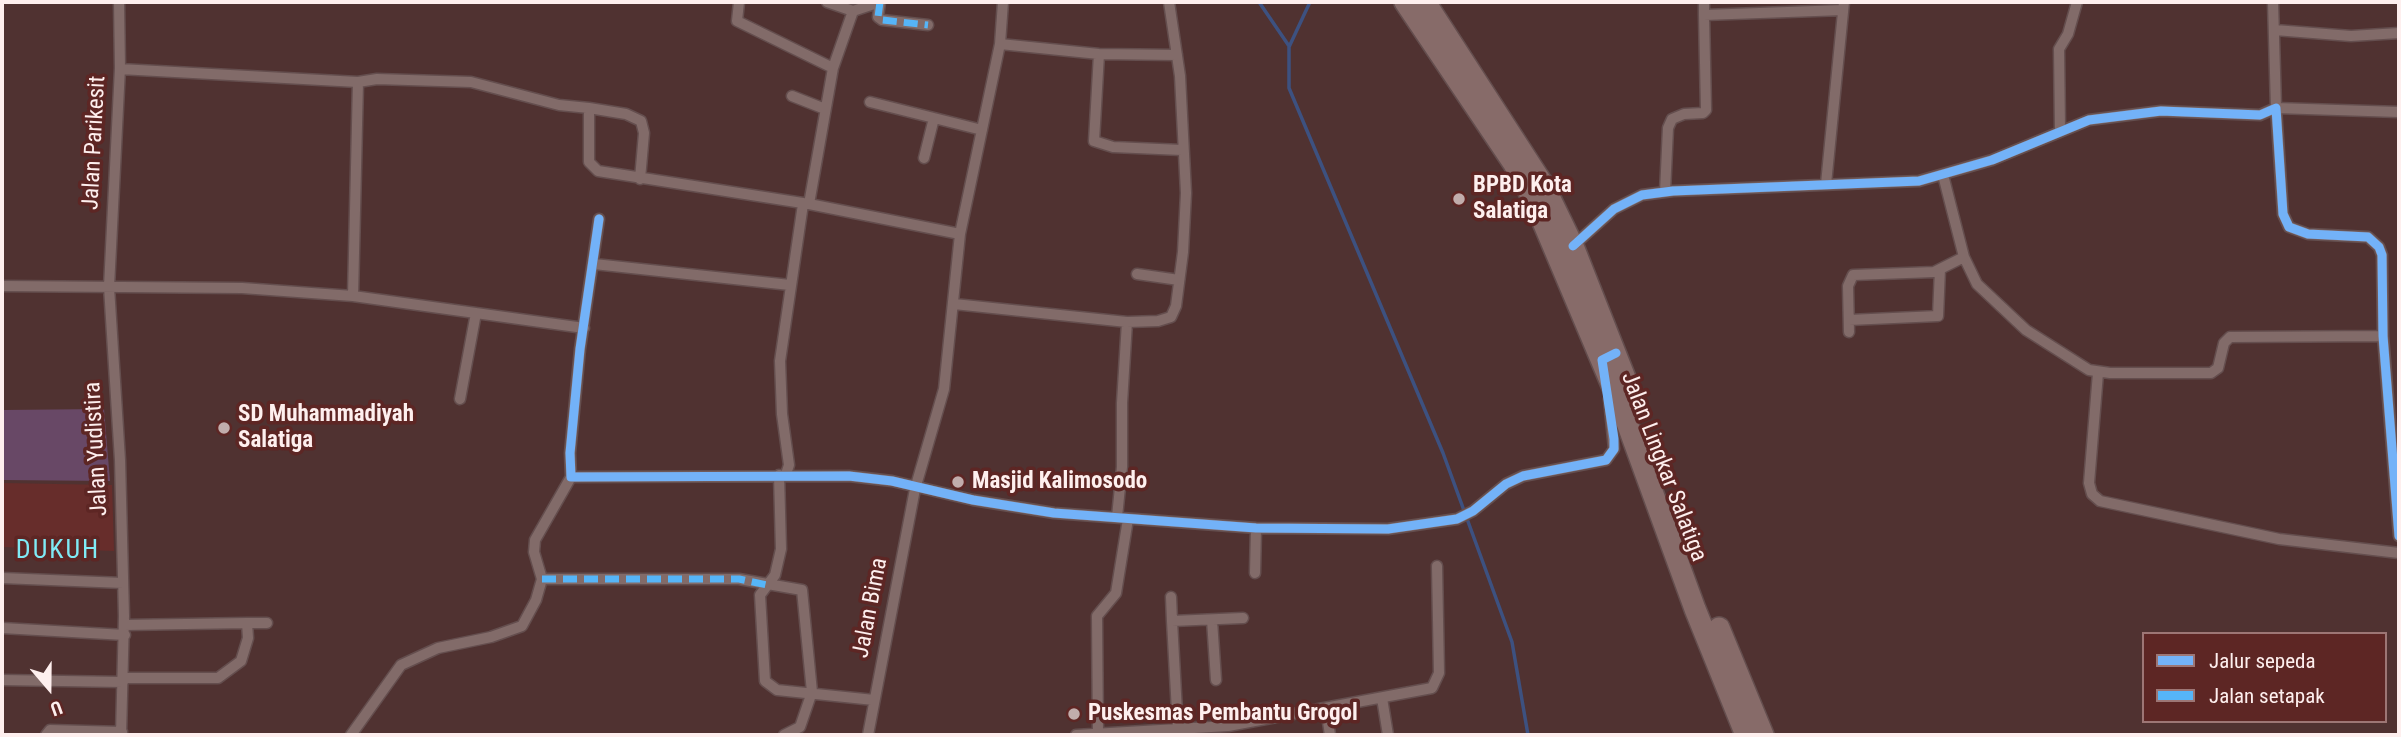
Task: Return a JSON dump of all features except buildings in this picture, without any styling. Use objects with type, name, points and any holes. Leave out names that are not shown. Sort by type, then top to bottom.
[{"type":"highway","name":"Jalan Lingkar Salatiga","points":[[1405,2],[1514,164],[1583,294],[1762,735]]},
{"type":"highway","name":"Jalan Lingkar Salatiga","points":[[1425,2],[1528,157],[1573,246],[1583,294]]},
{"type":"highway","name":"Jalan Lingkar Salatiga","points":[[1609,357],[1746,735]]},
{"type":"street","name":"Jalan Parikesit","points":[[109,287],[120,69],[119,2]]},
{"type":"street","points":[[739,2],[737,21],[833,68]]},
{"type":"street","points":[[827,2],[853,12],[880,2],[878,17],[882,20],[928,25]]},
{"type":"street","name":"Jalan Bima","points":[[868,735],[915,489],[942,399],[960,234],[1000,44],[1003,2]]},
{"type":"street","points":[[954,304],[1127,322],[1158,321],[1171,317],[1179,281],[1185,231],[1177,55],[1169,2]]},
{"type":"street","points":[[1665,192],[1668,128],[1672,119],[1706,110],[1704,2]]},
{"type":"street","points":[[2060,129],[2059,49],[2068,34],[2077,2]]},
{"type":"street","points":[[2273,2],[2276,30],[2276,108],[2285,222],[2302,233],[2368,237],[2379,247],[2383,266],[2383,336],[2394,419],[2399,536]]},
{"type":"street","points":[[1704,15],[1844,6],[1826,184]]},
{"type":"street","points":[[853,12],[833,68],[790,285],[780,369],[789,465],[782,474],[781,550],[775,575],[762,590],[759,603],[765,681],[777,690],[874,700]]},
{"type":"street","points":[[2276,30],[2351,36],[2399,33]]},
{"type":"street","points":[[1000,44],[1099,54],[1177,55]]},
{"type":"street","points":[[1099,54],[1094,141],[1113,147],[1182,150]]},
{"type":"street","points":[[120,69],[358,82],[377,79],[471,82],[559,105],[626,114],[641,121],[644,133],[640,179]]},
{"type":"street","points":[[353,296],[358,82]]},
{"type":"street","points":[[792,96],[825,109]]},
{"type":"street","points":[[870,102],[982,130]]},
{"type":"street","points":[[589,108],[589,156],[593,168],[640,179],[806,204],[960,234]]},
{"type":"street","points":[[1573,246],[1623,203],[1642,195],[1826,184],[1893,184],[1943,175],[1992,160],[2060,129],[2089,120],[2134,113],[2188,110],[2260,115],[2276,108],[2399,112]]},
{"type":"street","points":[[924,158],[934,118]]},
{"type":"street","points":[[1943,175],[1964,257],[1978,284],[2005,313],[2057,351],[2098,373],[2215,373],[2224,343],[2234,336],[2383,336]]},
{"type":"street","points":[[351,735],[401,665],[438,648],[491,637],[522,626],[536,600],[541,579],[534,552],[536,540],[571,477],[570,453],[599,219]]},
{"type":"street","points":[[1940,270],[1938,316],[1849,326],[1848,286],[1853,275],[1940,270],[1964,257]]},
{"type":"street","points":[[594,264],[790,285]]},
{"type":"street","points":[[1137,274],[1179,281]]},
{"type":"street","points":[[2,286],[242,288],[353,296],[584,328]]},
{"type":"street","name":"Jalan Yudistira","points":[[109,287],[120,460],[125,630],[121,734]]},
{"type":"street","points":[[460,399],[476,313]]},
{"type":"street","points":[[1098,734],[1097,616],[1118,587],[1122,518],[1122,391],[1127,322]]},
{"type":"street","points":[[571,477],[782,474],[849,476],[892,481],[915,489],[1014,508],[1256,528],[1388,530],[1457,519],[1473,511],[1506,484],[1523,476],[1606,460],[1614,449],[1609,357]]},
{"type":"street","points":[[2098,373],[2089,483],[2092,494],[2100,501],[2279,539],[2399,553]]},
{"type":"street","points":[[1255,573],[1256,528]]},
{"type":"street","points":[[1076,735],[1228,726],[1432,688],[1439,680],[1437,566]]},
{"type":"street","points":[[2,578],[123,583]]},
{"type":"street","points":[[541,579],[739,579],[767,585],[797,587],[804,595],[811,692],[800,727],[784,735]]},
{"type":"street","points":[[1171,597],[1178,730]]},
{"type":"street","points":[[1172,621],[1242,618]]},
{"type":"street","points":[[1212,620],[1216,680]]},
{"type":"street","points":[[2,680],[209,679],[226,674],[241,661],[247,648],[247,623]]},
{"type":"street","points":[[2,628],[125,630],[267,623]]},
{"type":"street","points":[[1382,698],[1388,735]]},
{"type":"street","points":[[1326,709],[1330,735]]},
{"type":"street","points":[[46,735],[50,730],[121,734]]},
{"type":"shaded area","points":[[104,409],[110,481],[2,480],[2,410]]},
{"type":"shaded area","points":[[2,483],[112,485],[114,551],[2,547]]},
{"type":"waterway","points":[[1259,2],[1289,46]]},
{"type":"waterway","points":[[1310,2],[1289,47],[1289,88],[1443,453],[1512,642],[1528,735]]},
{"type":"marked path","points":[[880,2],[878,17],[882,20],[928,25]]},
{"type":"marked path","points":[[542,579],[739,579],[767,585]]},
{"type":"cycle path","points":[[1573,246],[1614,209],[1642,195],[1673,191],[1919,181],[1992,160],[2089,120],[2161,111],[2260,115],[2276,108],[2283,214],[2289,227],[2308,234],[2368,237],[2379,247],[2382,255],[2383,336],[2399,536]]},
{"type":"cycle path","points":[[599,219],[580,349],[570,453],[571,477],[849,476],[892,481],[973,500],[1054,513],[1256,528],[1388,529],[1457,519],[1473,511],[1506,484],[1523,476],[1606,460],[1614,449],[1614,439],[1602,360],[1616,353]]},
{"type":"place","name":"BPBD Kota Salatiga","points":[[1459,199]]},
{"type":"place","name":"SD Muhammadiyah Salatiga","points":[[224,428]]},
{"type":"place","name":"Masjid Kalimosodo","points":[[958,482]]},
{"type":"place","name":"Puskesmas Pembantu Grogol","points":[[1074,714]]},
{"type":"district","name":"DUKUH","points":[[58,551]]}]
